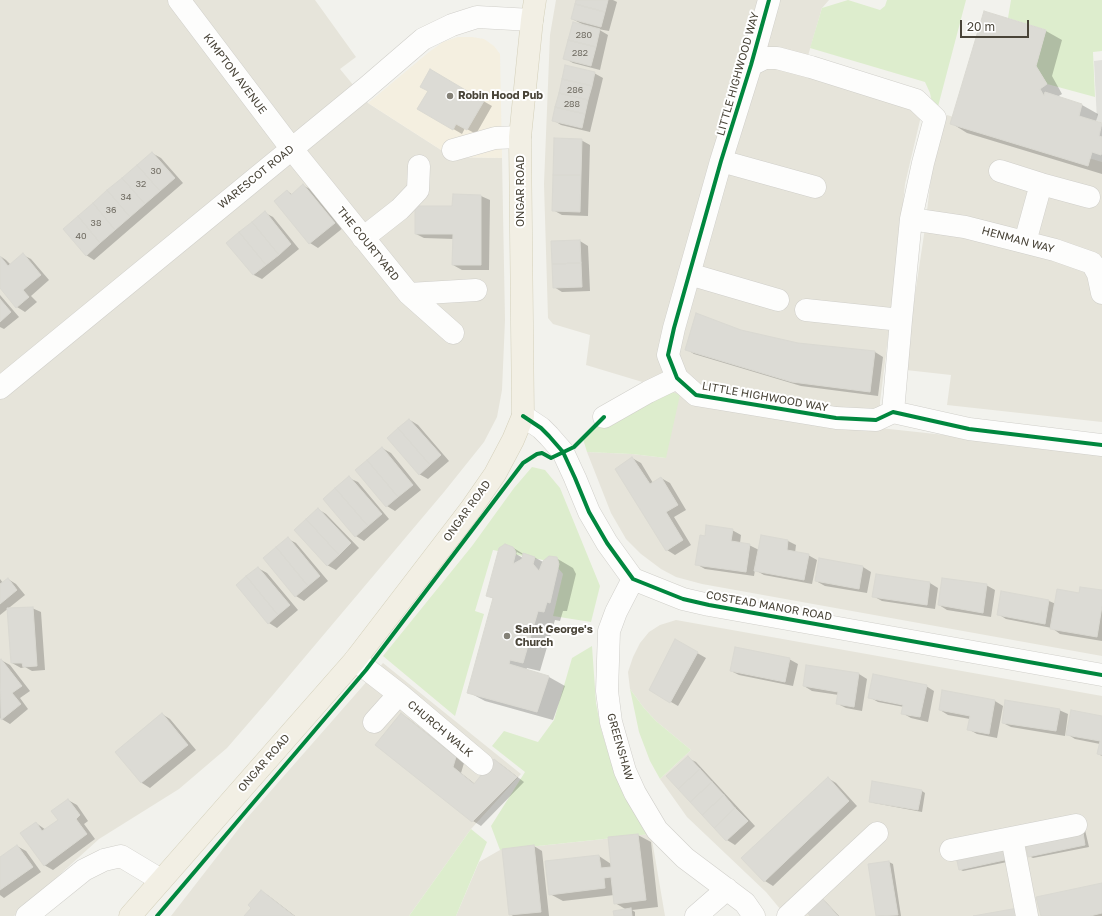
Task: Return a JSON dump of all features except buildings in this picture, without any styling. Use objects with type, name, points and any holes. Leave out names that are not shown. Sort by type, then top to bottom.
[{"type":"main road","name":"ONGAR ROAD","points":[[130,916],[355,660],[470,510],[494,474],[513,440],[523,416],[520,137],[534,10]]},
{"type":"street","name":"KIMPTON AVENUE","points":[[179,0],[291,148]]},
{"type":"street","name":"LITTLE HIGHWOOD WAY","points":[[752,65],[765,58],[777,58],[812,67],[916,100],[936,118],[923,163],[912,219],[893,412],[876,420],[829,417],[696,395],[677,378],[668,355],[688,274],[721,161],[752,65],[769,0]]},
{"type":"street","name":"WARESCOT ROAD","points":[[0,388],[366,88],[423,39],[452,25],[473,8],[534,10]]},
{"type":"street","points":[[453,150],[495,138],[520,137]]},
{"type":"street","name":"THE COURTYARD","points":[[291,148],[409,294],[453,333]]},
{"type":"street","points":[[721,161],[815,187]]},
{"type":"street","points":[[363,238],[400,209],[418,190],[419,166]]},
{"type":"street","points":[[1000,172],[1089,197]]},
{"type":"street","points":[[1025,242],[1042,184]]},
{"type":"street","name":"HENMAN WAY","points":[[912,219],[965,227],[1055,250],[1097,258],[1098,274],[1102,293]]},
{"type":"street","points":[[688,274],[778,300]]},
{"type":"street","points":[[409,294],[476,290]]},
{"type":"street","points":[[806,310],[901,320]]},
{"type":"street","points":[[604,417],[677,378]]},
{"type":"street","points":[[893,412],[970,429],[1102,445]]},
{"type":"street","points":[[523,416],[550,436],[563,452],[576,478],[589,512],[607,543],[633,580]]},
{"type":"street","name":"GREENSHAW","points":[[633,580],[616,612],[609,631],[607,691],[611,722],[625,771],[635,793],[657,830],[684,858],[745,903],[754,916]]},
{"type":"street","name":"COSTEAD MANOR ROAD","points":[[633,580],[683,599],[1102,675]]},
{"type":"street","name":"CHURCH WALK","points":[[355,660],[399,694],[482,764]]},
{"type":"street","name":"CHURCH WALK","points":[[374,722],[399,694]]},
{"type":"street","points":[[951,850],[1076,825]]},
{"type":"street","points":[[788,916],[877,833]]},
{"type":"street","points":[[1012,838],[1027,916]]},
{"type":"street","points":[[27,916],[84,870],[104,860],[121,856],[161,880]]},
{"type":"street","points":[[696,916],[727,889]]},
{"type":"shaded area","points":[[0,0],[315,0],[356,57],[340,69],[368,103],[452,157],[502,158],[505,320],[502,390],[497,417],[484,442],[444,492],[227,748],[179,789],[99,839],[14,916],[0,916]]},
{"type":"shaded area","points":[[556,0],[829,0],[822,8],[805,66],[906,96],[921,116],[905,184],[895,282],[880,402],[880,428],[1102,452],[1102,656],[702,584],[676,577],[661,569],[641,554],[626,539],[611,513],[587,452],[632,454],[666,458],[659,387],[586,365],[590,335],[553,324],[548,318],[544,184],[550,35]]},
{"type":"shaded area","points":[[458,37],[484,39],[494,46],[500,54],[502,158],[452,157],[368,103],[429,52],[443,42]]},
{"type":"shaded area","points":[[1102,60],[1102,123],[1097,121],[1094,61]]},
{"type":"shaded area","points":[[947,115],[1102,162],[1102,422],[947,405],[951,375],[906,370],[911,321],[932,169]]},
{"type":"shaded area","points":[[676,620],[1102,696],[1102,916],[786,916],[766,892],[687,817],[660,779],[691,750],[656,721],[644,708],[630,689],[628,672],[640,643],[649,632],[660,625]]},
{"type":"shaded area","points":[[383,663],[521,774],[471,829],[409,916],[171,916],[247,818]]},
{"type":"shaded area","points":[[651,834],[665,916],[456,916],[479,862],[500,850]]},
{"type":"green space","points":[[848,0],[880,10],[885,6],[887,0],[966,0],[935,118],[930,93],[925,82],[810,48],[822,8]]},
{"type":"green space","points":[[1011,0],[1102,0],[1102,51],[1093,52],[1095,97],[1047,84],[1036,66],[1046,30],[1008,18]]},
{"type":"green space","points":[[659,387],[680,395],[666,458],[632,454],[587,452],[583,439],[604,417]]},
{"type":"green space","points":[[532,467],[545,470],[560,488],[600,586],[591,622],[553,616],[563,574],[553,562],[493,550],[475,611],[484,614],[455,716],[383,656],[472,546],[514,488]]},
{"type":"green space","points":[[592,646],[596,703],[601,729],[611,762],[620,786],[651,834],[500,850],[491,826],[525,772],[492,746],[504,731],[538,742],[554,720],[572,658]]},
{"type":"green space","points":[[630,689],[656,721],[691,750],[660,779],[650,761],[639,732]]},
{"type":"green space","points":[[471,829],[487,842],[456,916],[409,916]]},
{"type":"cycle path","points":[[769,0],[751,65],[721,161],[674,328],[668,355],[677,378],[696,395],[836,418],[876,420],[893,412],[969,429],[1102,445]]},
{"type":"cycle path","points":[[523,416],[541,428],[563,452],[589,512],[607,543],[633,579],[683,599],[709,605],[1102,675]]},
{"type":"cycle path","points":[[157,916],[366,670],[523,463],[537,454],[542,453],[551,458],[574,447],[604,417]]},
{"type":"place","name":"Robin Hood Pub","points":[[450,96]]},
{"type":"place","name":"Saint George's Church","points":[[507,636]]}]
